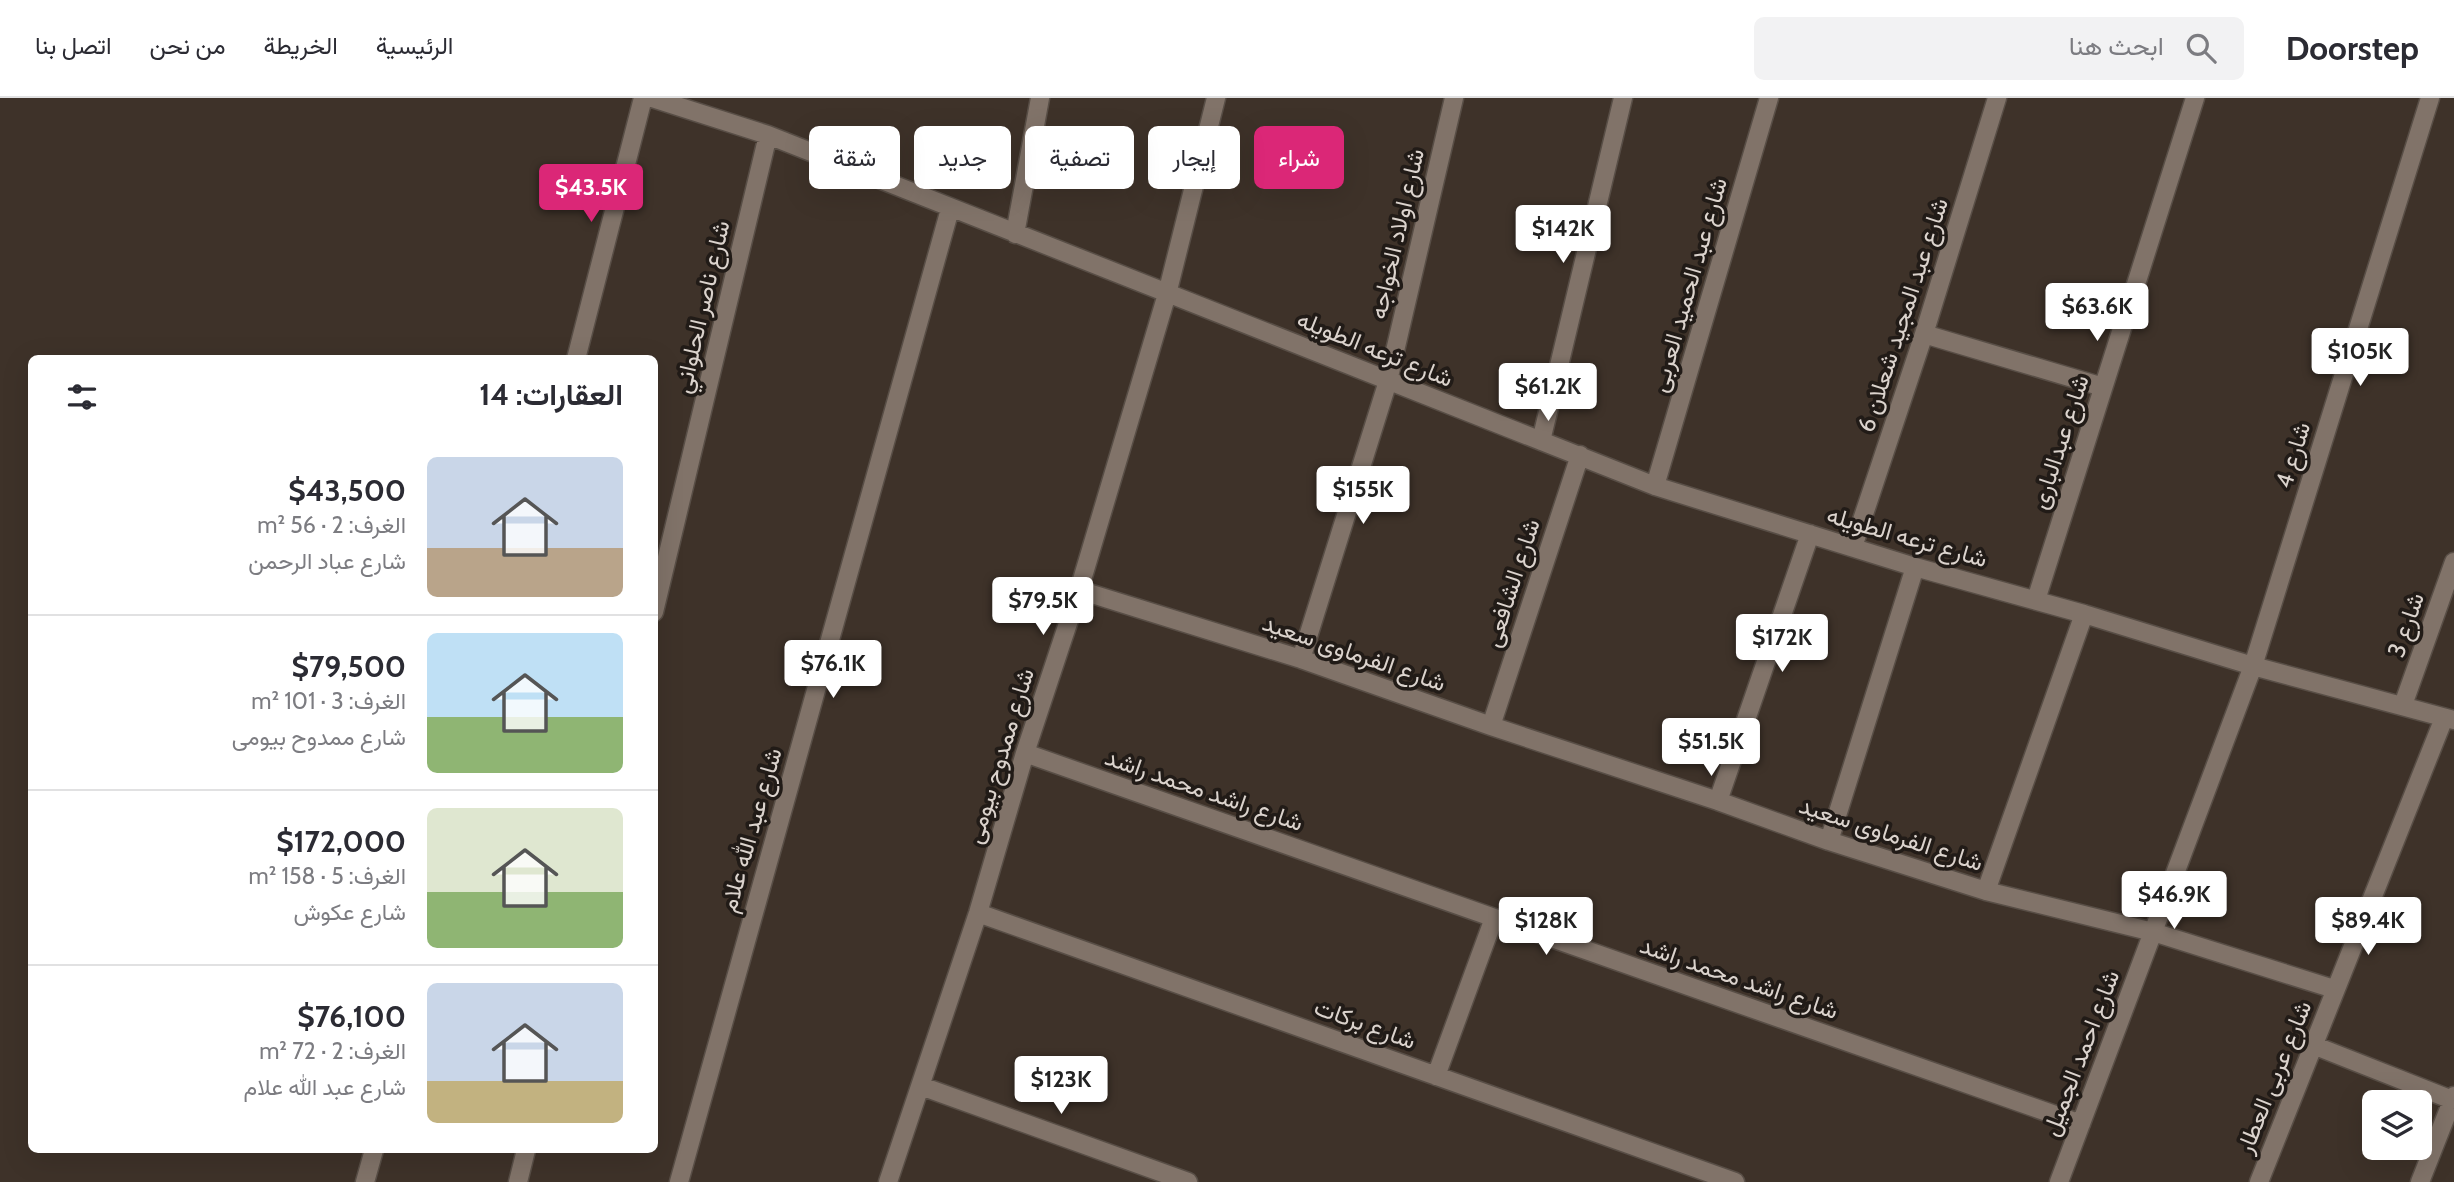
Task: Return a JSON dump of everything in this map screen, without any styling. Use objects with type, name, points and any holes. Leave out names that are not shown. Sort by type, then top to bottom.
[{"type":"street","points":[[577,355],[643,98]]},
{"type":"street","name":"شارع ترعه الطويله","points":[[652,98],[768,135],[1656,486],[1915,567],[2084,614],[2253,666],[2449,719]]},
{"type":"street","points":[[1015,234],[1040,98]]},
{"type":"street","name":"شارع ممدوح بيومى","points":[[888,1182],[978,913],[1025,753],[1079,590],[1167,294],[1216,98]]},
{"type":"street","name":"شارع اولاد الخواجه","points":[[1301,659],[1388,381],[1454,98]]},
{"type":"street","points":[[1541,441],[1623,98]]},
{"type":"street","name":"شارع عبد الحميد العربى","points":[[1656,486],[1769,98]]},
{"type":"street","name":"شارع عبد المجيد شعلان 6","points":[[1853,547],[1924,334],[1997,98]]},
{"type":"street","name":"شارع عبدالبارى","points":[[2036,600],[2195,98]]},
{"type":"street","name":"شارع 4","points":[[2253,666],[2430,98]]},
{"type":"street","name":"شارع ناصر الحلواني","points":[[658,595],[768,135]]},
{"type":"street","name":"شارع عبد الله علام","points":[[679,1182],[950,209]]},
{"type":"street","points":[[1924,334],[2104,387]]},
{"type":"street","name":"شارع الشافعى","points":[[1491,726],[1580,455]]},
{"type":"street","points":[[1718,801],[1810,534]]},
{"type":"street","name":"شارع 3","points":[[2403,705],[2454,562]]},
{"type":"street","points":[[1829,841],[1915,567]]},
{"type":"street","name":"شارع الفرماوى سعيد","points":[[1079,590],[1301,659],[1829,841],[1986,891],[2153,932],[2334,989]]},
{"type":"street","points":[[1986,891],[2084,614]]},
{"type":"street","name":"شارع احمد الجميل","points":[[2059,1182],[2253,666]]},
{"type":"street","name":"شارع عربى العطار","points":[[2259,1182],[2334,989],[2449,719]]},
{"type":"street","name":"شارع راشد محمد راشد","points":[[1025,753],[2081,1124]]},
{"type":"street","name":"شارع بركات","points":[[978,913],[1735,1182]]},
{"type":"street","points":[[1436,1076],[1494,918]]},
{"type":"street","points":[[2314,1045],[2453,1098],[2420,1182]]},
{"type":"street","points":[[921,1086],[1188,1182]]},
{"type":"street","points":[[365,1182],[373,1153]]},
{"type":"street","points":[[518,1182],[525,1153]]}]
